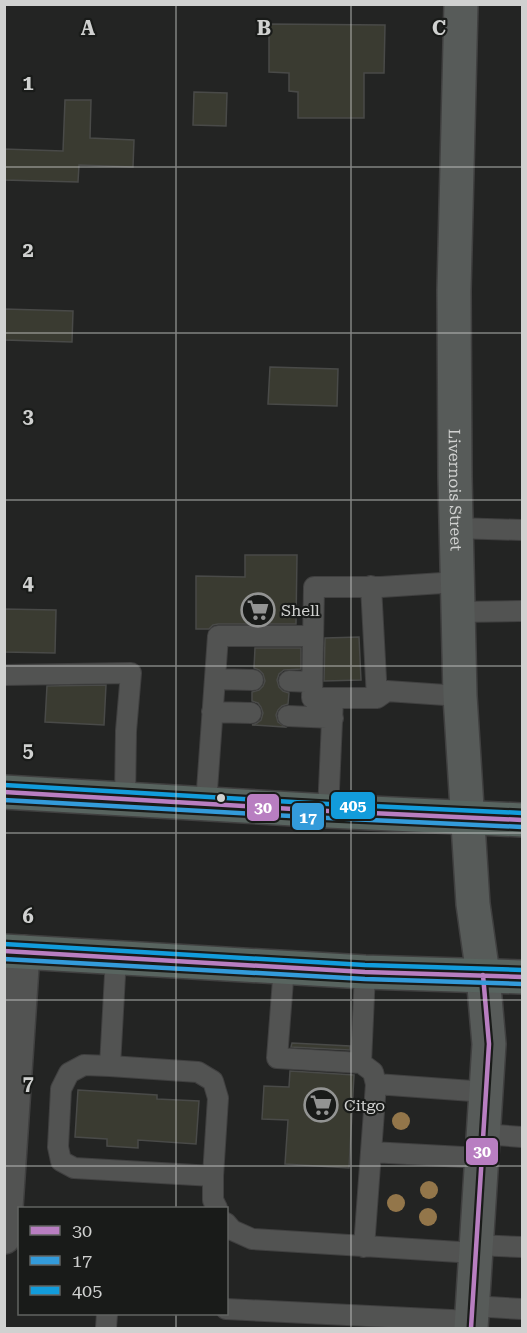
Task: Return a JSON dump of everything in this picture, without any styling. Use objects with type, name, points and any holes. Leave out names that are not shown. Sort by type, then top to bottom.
[{"type":"highway","points":[[4,792],[522,820]]},
{"type":"highway","points":[[14,951],[365,972],[522,977]]},
{"type":"street","name":"Livernois Street","points":[[461,4],[454,290],[460,696],[473,904],[483,975],[489,1044],[471,1319]]},
{"type":"street","points":[[4,1237],[14,951]]},
{"type":"lane","points":[[456,528],[522,530]]},
{"type":"lane","points":[[371,586],[377,698]]},
{"type":"lane","points":[[333,708],[312,698],[314,587],[381,587],[458,597],[522,611]]},
{"type":"lane","points":[[206,804],[218,636],[313,636]]},
{"type":"lane","points":[[4,675],[131,673],[126,731],[125,799]]},
{"type":"lane","points":[[215,679],[253,680]]},
{"type":"lane","points":[[289,681],[312,682]]},
{"type":"lane","points":[[288,716],[377,698],[387,692],[460,696]]},
{"type":"lane","points":[[328,811],[333,708]]},
{"type":"lane","points":[[212,712],[251,713]]},
{"type":"lane","points":[[110,1066],[116,957]]},
{"type":"lane","points":[[284,967],[277,1058],[361,1063],[373,1072],[376,1084],[364,1246]]},
{"type":"lane","points":[[361,1063],[365,972]]},
{"type":"lane","points":[[213,1176],[74,1168],[61,1161],[58,1147],[61,1089],[69,1073],[84,1065],[110,1066],[198,1072],[213,1081],[218,1098],[213,1176],[213,1200],[216,1207]]},
{"type":"lane","points":[[376,1084],[486,1092]]},
{"type":"lane","points":[[371,1152],[482,1146],[522,1137]]},
{"type":"lane","points":[[228,1225],[232,1230],[252,1239],[364,1246],[475,1249],[522,1247]]},
{"type":"lane","points":[[228,1309],[471,1319],[522,1309]]},
{"type":"building","points":[[269,24],[385,25],[384,73],[364,73],[364,118],[298,118],[298,92],[289,91],[289,73],[269,72]]},
{"type":"building","points":[[194,92],[227,93],[226,126],[193,125]]},
{"type":"building","points":[[65,100],[91,100],[90,138],[134,140],[133,167],[79,165],[78,182],[4,180],[4,149],[63,151]]},
{"type":"building","points":[[4,309],[73,311],[72,342],[4,340]]},
{"type":"building","points":[[270,367],[338,369],[337,406],[268,404]]},
{"type":"building","points":[[245,555],[297,555],[296,624],[218,624],[209,629],[196,629],[196,576],[245,577]]},
{"type":"building","points":[[4,609],[56,610],[55,653],[4,652]]},
{"type":"building","points":[[359,637],[361,680],[324,681],[325,638]]},
{"type":"building","points":[[255,648],[301,648],[301,669],[284,670],[279,674],[277,680],[279,687],[289,693],[288,704],[282,706],[276,715],[278,722],[285,727],[252,725],[261,720],[263,713],[258,703],[252,701],[252,692],[259,690],[265,681],[263,674],[254,668]]},
{"type":"building","points":[[106,685],[104,725],[45,722],[47,686]]},
{"type":"building","points":[[292,1043],[350,1046],[350,1050],[291,1047]]},
{"type":"building","points":[[290,1071],[354,1075],[349,1168],[285,1164],[288,1120],[262,1119],[264,1086],[289,1087]]},
{"type":"building","points":[[78,1090],[157,1095],[157,1099],[199,1101],[196,1144],[138,1140],[138,1148],[107,1146],[107,1139],[75,1137]]},
{"type":"transit line","name":"405","points":[[4,785],[522,813]]},
{"type":"transit line","name":"30","points":[[4,792],[522,820]]},
{"type":"transit line","name":"17","points":[[4,800],[522,827]]},
{"type":"transit line","name":"405","points":[[4,944],[365,965],[522,970]]},
{"type":"transit line","name":"30","points":[[4,951],[365,972],[522,977]]},
{"type":"transit line","name":"17","points":[[4,959],[365,979],[522,984]]},
{"type":"transit line","name":"30","points":[[471,1328],[489,1044],[483,975]]},
{"type":"place","name":"Shell","points":[[258,610]]},
{"type":"place","name":"Citgo","points":[[321,1105]]}]
